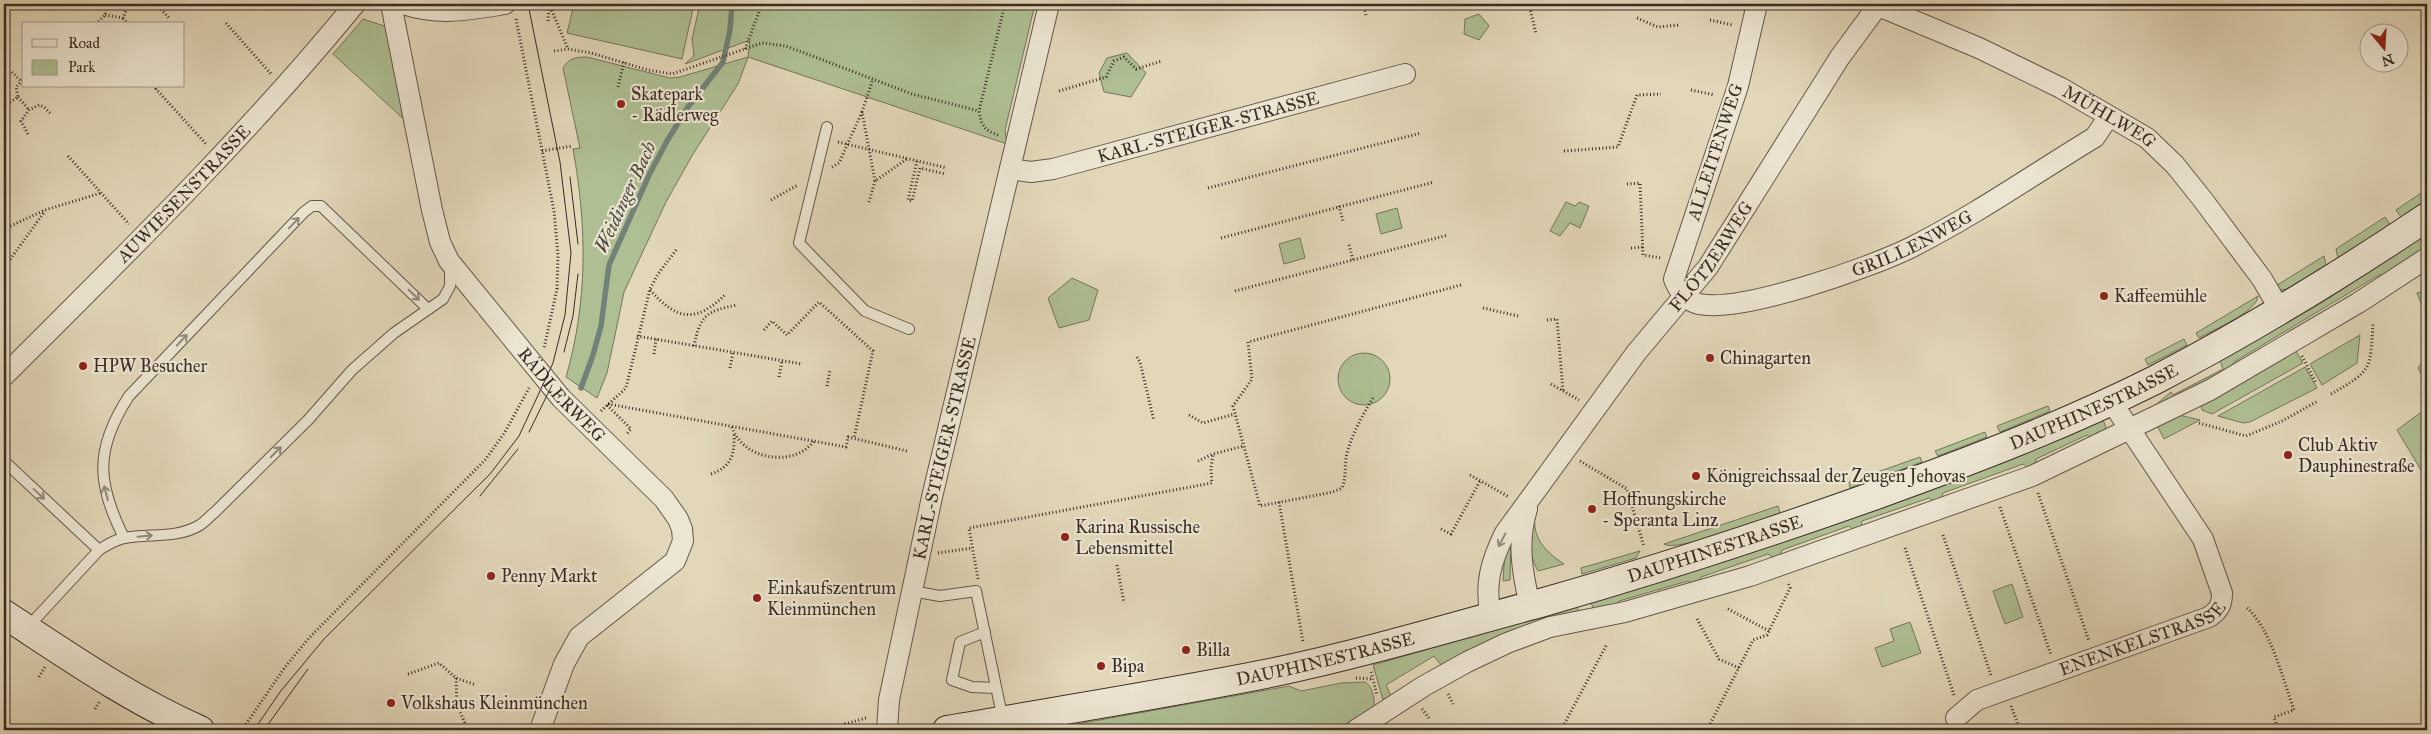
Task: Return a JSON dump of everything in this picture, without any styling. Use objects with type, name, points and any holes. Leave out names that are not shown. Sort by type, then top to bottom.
[{"type":"main road","name":"DAUPHINESTRASSE","points":[[947,730],[996,724],[1274,672],[1339,657],[1530,606],[1679,563],[1833,511],[2005,447],[2111,401],[2206,352],[2280,310],[2427,217]]},
{"type":"main road","points":[[4,614],[99,674],[200,730]]},
{"type":"street","name":"AUWIESENSTRASSE","points":[[4,376],[175,203],[298,71],[355,4]]},
{"type":"street","name":"RÄDLERWEG","points":[[391,4],[432,210],[440,242],[449,261],[537,370],[574,411],[664,499],[678,519],[683,541],[675,561],[666,570],[579,637],[564,664],[540,730]]},
{"type":"street","points":[[403,4],[430,11],[454,12],[510,8]]},
{"type":"street","name":"KARL-STEIGER-STRASSE","points":[[887,730],[889,700],[920,551],[1049,4]]},
{"type":"street","name":"ALLEITENWEG","points":[[1685,297],[1678,290],[1674,279],[1738,86],[1757,4]]},
{"type":"street","name":"FLÖTZERWEG","points":[[1491,616],[1487,587],[1494,555],[1521,499],[1636,353],[1685,297],[1718,251],[1840,57],[1877,4]]},
{"type":"street","name":"MÜHLWEG","points":[[1877,4],[1979,48],[2061,88],[2147,138],[2175,165],[2262,279],[2280,310]]},
{"type":"street","name":"KARL-STEIGER-STRASSE","points":[[1010,169],[1031,172],[1053,169],[1405,74]]},
{"type":"street","name":"GRILLENWEG","points":[[1685,297],[1698,304],[1722,305],[1752,300],[1861,268],[1899,252],[1954,223],[2095,137],[2109,116]]},
{"type":"street","name":"DAUPHINESTRASSE","points":[[1356,730],[1424,686],[1467,662],[1507,643],[1550,628],[1625,612],[1684,596],[1782,564],[2032,476],[2129,431],[2210,390],[2294,343],[2427,258]]},
{"type":"street","name":"ENENKELSTRASSE","points":[[1956,718],[1977,700],[2209,617],[2217,611],[2222,602],[2222,592],[2203,538],[2129,431],[2111,401]]},
{"type":"street","name":"FLÖTZERWEG","points":[[1521,499],[1522,525],[1520,549],[1530,606]]},
{"type":"lane","points":[[828,127],[799,243],[865,311],[909,330]]},
{"type":"lane","points":[[124,538],[109,504],[102,474],[102,460],[118,414],[129,396],[304,212],[312,206],[321,206],[428,308]]},
{"type":"lane","points":[[27,629],[99,550],[124,538],[174,534],[201,524],[308,420],[352,370],[394,332],[442,298],[450,286],[452,274],[449,261]]},
{"type":"lane","points":[[4,461],[99,550]]},
{"type":"lane","points":[[912,591],[940,596],[976,591],[996,688],[996,724]]},
{"type":"lane","points":[[985,632],[960,642],[952,680],[972,687],[996,688]]},
{"type":"path","points":[[98,22],[105,16],[107,4]]},
{"type":"path","points":[[113,4],[127,8]]},
{"type":"path","points":[[124,18],[127,8],[132,4]]},
{"type":"path","points":[[156,4],[169,18]]},
{"type":"path","points":[[745,50],[762,4]]},
{"type":"path","points":[[1004,136],[985,129],[980,122],[979,111],[1005,4]]},
{"type":"path","points":[[1363,4],[1366,15]]},
{"type":"path","points":[[1528,4],[1536,34]]},
{"type":"path","points":[[548,20],[549,5]]},
{"type":"path","points":[[549,5],[568,48]]},
{"type":"path","points":[[4,6],[18,7]]},
{"type":"path","points":[[242,730],[285,667],[309,638],[486,458],[519,409],[537,370],[550,327],[558,272],[554,210],[510,8]]},
{"type":"path","points":[[105,16],[124,18]]},
{"type":"path","points":[[124,18],[127,22]]},
{"type":"path","points":[[1636,18],[1658,27],[1679,25]]},
{"type":"path","points":[[1710,20],[1741,27]]},
{"type":"path","points":[[226,23],[272,75]]},
{"type":"path","points":[[554,50],[568,48],[672,74],[762,44],[786,46],[932,101],[979,111]]},
{"type":"path","points":[[1059,91],[1106,76],[1114,61],[1124,57],[1136,69],[1162,61]]},
{"type":"path","points":[[618,86],[624,62]]},
{"type":"path","points":[[12,72],[22,80],[16,87],[18,97],[29,110]]},
{"type":"path","points":[[846,144],[862,112],[873,79]]},
{"type":"path","points":[[157,88],[206,145]]},
{"type":"path","points":[[1691,90],[1720,96]]},
{"type":"path","points":[[1564,151],[1618,147],[1637,95],[1661,94]]},
{"type":"path","points":[[4,106],[18,97]]},
{"type":"path","points":[[28,134],[21,121],[29,110],[39,105],[44,106],[51,114]]},
{"type":"path","points":[[862,112],[875,181],[869,202]]},
{"type":"path","points":[[1208,188],[1421,133]]},
{"type":"path","points":[[825,139],[947,168]]},
{"type":"path","points":[[542,151],[572,146]]},
{"type":"path","points":[[68,156],[129,224]]},
{"type":"path","points":[[875,181],[907,159]]},
{"type":"path","points":[[918,161],[908,200],[912,201],[920,168],[946,174]]},
{"type":"path","points":[[929,170],[930,164]]},
{"type":"path","points":[[1221,238],[1434,182]]},
{"type":"path","points":[[1627,184],[1640,184],[1643,255],[1666,258]]},
{"type":"path","points":[[4,228],[45,210],[101,193]]},
{"type":"path","points":[[1339,206],[1343,221]]},
{"type":"path","points":[[4,268],[42,218],[45,210]]},
{"type":"path","points":[[1235,291],[1448,235]]},
{"type":"path","points":[[1349,245],[1353,260]]},
{"type":"path","points":[[1631,248],[1643,247]]},
{"type":"path","points":[[593,417],[626,388],[637,336],[650,289],[658,274],[677,249]]},
{"type":"path","points":[[1373,398],[1355,428],[1347,454],[1346,473],[1342,488],[1333,492],[1260,506],[1233,406],[1252,379],[1248,342],[1461,285]]},
{"type":"path","points":[[650,289],[673,312],[683,315],[737,305]]},
{"type":"path","points":[[694,346],[702,322],[709,311],[726,294]]},
{"type":"path","points":[[764,330],[772,321],[787,335],[819,302],[872,351],[854,438]]},
{"type":"path","points":[[1483,308],[1518,316]]},
{"type":"path","points":[[1547,320],[1557,319],[1563,391]]},
{"type":"path","points":[[2331,394],[2362,375],[2368,369],[2371,361],[2373,323]]},
{"type":"path","points":[[637,336],[802,364]]},
{"type":"path","points":[[654,354],[656,340]]},
{"type":"path","points":[[2294,343],[2316,383]]},
{"type":"path","points":[[730,368],[733,352]]},
{"type":"path","points":[[1137,357],[1140,362],[1154,421]]},
{"type":"path","points":[[779,377],[782,361]]},
{"type":"path","points":[[827,386],[830,370]]},
{"type":"path","points":[[1552,384],[1584,403]]},
{"type":"path","points":[[2199,423],[2246,436],[2282,421],[2318,401]]},
{"type":"path","points":[[607,405],[846,447],[848,437],[907,451]]},
{"type":"path","points":[[607,405],[632,429],[625,436]]},
{"type":"path","points":[[1189,415],[1202,423],[1235,414]]},
{"type":"path","points":[[710,474],[720,471],[732,459],[734,434],[732,427]]},
{"type":"path","points":[[734,434],[742,443],[769,458],[800,453],[814,442]]},
{"type":"path","points":[[1198,461],[1213,454],[1244,446]]},
{"type":"path","points":[[979,582],[969,528],[1212,483],[1211,468],[1213,454]]},
{"type":"path","points":[[1576,459],[1627,489],[1629,505],[1644,547]]},
{"type":"path","points":[[1470,475],[1521,499]]},
{"type":"path","points":[[2032,476],[2092,648]]},
{"type":"path","points":[[1441,529],[1451,534],[1480,481]]},
{"type":"path","points":[[1994,490],[2054,661]]},
{"type":"path","points":[[1279,502],[1303,642]]},
{"type":"path","points":[[1943,535],[1993,683]]},
{"type":"path","points":[[920,551],[935,554],[972,548]]},
{"type":"path","points":[[1905,548],[1955,696]]},
{"type":"path","points":[[1707,730],[1753,640],[1767,635],[1770,631],[1790,588],[1782,564]]},
{"type":"path","points":[[1117,565],[1124,603]]},
{"type":"path","points":[[2247,608],[2253,613],[2272,649],[2294,710],[2274,717],[2278,730]]},
{"type":"path","points":[[1728,609],[1770,631]]},
{"type":"path","points":[[1697,619],[1719,659],[1739,668]]},
{"type":"path","points":[[1561,730],[1607,644]]},
{"type":"path","points":[[408,674],[439,663],[456,678],[476,685]]},
{"type":"path","points":[[1369,664],[1379,704]]},
{"type":"path","points":[[456,678],[457,705],[468,730]]},
{"type":"path","points":[[2009,698],[2020,730]]},
{"type":"path","points":[[841,730],[845,724],[866,718]]},
{"type":"green space","points":[[574,4],[694,4],[682,59],[567,33]]},
{"type":"green space","points":[[700,4],[1035,4],[1005,130],[1007,144],[748,57],[750,40],[685,64],[694,56],[692,39]]},
{"type":"green space","points":[[1479,14],[1489,26],[1479,40],[1464,34],[1465,19]]},
{"type":"green space","points":[[363,19],[387,27],[409,124],[333,54]]},
{"type":"green space","points":[[1127,53],[1146,73],[1131,97],[1104,92],[1099,73],[1107,58]]},
{"type":"green space","points":[[587,57],[670,78],[680,77],[748,57],[738,84],[693,154],[666,202],[624,292],[607,373],[597,398],[566,377],[573,349],[582,292],[583,235],[578,178],[573,149],[580,148],[563,68],[573,59]]},
{"type":"green space","points":[[2427,189],[2427,199],[2401,217],[2396,210]]},
{"type":"green space","points":[[1566,202],[1575,206],[1579,202],[1589,206],[1580,228],[1570,223],[1560,236],[1550,231]]},
{"type":"green space","points":[[1397,208],[1402,228],[1381,234],[1376,214]]},
{"type":"green space","points":[[2385,217],[2390,225],[2338,258],[2336,249]]},
{"type":"green space","points":[[2427,234],[2427,249],[2389,275],[2379,275],[2234,362],[2231,370],[2152,408],[2171,392],[2173,395],[2223,369],[2220,361],[2323,302]]},
{"type":"green space","points":[[1300,238],[1305,258],[1284,264],[1279,244]]},
{"type":"green space","points":[[2324,256],[2326,265],[2287,289],[2280,290],[2274,287]]},
{"type":"green space","points":[[1072,278],[1098,290],[1089,320],[1059,328],[1048,298]]},
{"type":"green space","points":[[2427,290],[2427,318],[2417,293]]},
{"type":"green space","points":[[2258,296],[2256,302],[2242,314],[2199,338],[2196,333]]},
{"type":"green space","points":[[2360,335],[2357,363],[2322,385],[2310,364]]},
{"type":"green space","points":[[2184,339],[2187,345],[2148,365],[2145,359]]},
{"type":"green space","points":[[2296,351],[2303,363],[2212,414],[2202,410],[2201,404]]},
{"type":"green space","points":[[1359,353],[1369,353],[1383,360],[1390,374],[1390,384],[1383,398],[1369,405],[1359,405],[1349,401],[1342,394],[1338,384],[1338,374],[1342,364],[1349,357]]},
{"type":"green space","points":[[2427,356],[2427,385],[2418,368]]},
{"type":"green space","points":[[2305,367],[2317,388],[2250,422],[2243,423],[2218,416]]},
{"type":"green space","points":[[2048,406],[2050,411],[2000,432],[1997,426]]},
{"type":"green space","points":[[2427,408],[2427,480],[2397,430]]},
{"type":"green space","points":[[2179,415],[2200,420],[2164,439],[2157,425]]},
{"type":"green space","points":[[2103,420],[2106,427],[2104,431],[2092,438],[2087,435],[2036,459],[2035,466],[2028,468],[2023,464],[1943,493],[1941,500],[1934,502],[1929,498],[1862,521],[1861,528],[1854,530],[1849,526],[1782,550],[1780,556],[1774,558],[1768,554],[1701,577],[1699,583],[1693,585],[1688,581],[1619,601],[1617,606],[1594,611],[1591,602],[1785,541],[1913,496]]},
{"type":"green space","points":[[1985,432],[1987,437],[1938,456],[1935,451]]},
{"type":"green space","points":[[1920,457],[1922,462],[1850,488],[1849,482]]},
{"type":"green space","points":[[1778,506],[1780,513],[1739,528],[1684,544],[1664,544]]},
{"type":"green space","points":[[1537,507],[1535,525],[1539,540],[1549,553],[1564,564],[1538,571],[1534,564],[1530,547],[1531,522]]},
{"type":"green space","points":[[1511,536],[1510,580],[1503,581],[1505,549]]},
{"type":"green space","points":[[1640,551],[1636,558],[1582,574],[1581,568]]},
{"type":"green space","points":[[2012,584],[2023,617],[2005,624],[1993,591]]},
{"type":"green space","points":[[1577,606],[1579,613],[1441,665],[1434,656],[1386,685],[1391,696],[1383,700],[1373,665]]},
{"type":"green space","points":[[1910,622],[1921,653],[1882,667],[1875,648],[1894,641],[1890,629]]},
{"type":"green space","points":[[1365,682],[1370,686],[1374,706],[1337,730],[1044,730],[1289,686],[1301,691],[1341,683]]},
{"type":"waterway","name":"Weidinger Bach","points":[[581,388],[601,326],[609,265],[650,173],[667,141],[688,107],[723,62],[730,30],[732,4]]},
{"type":"tram line","points":[[254,730],[280,692],[324,639],[490,474],[519,436],[553,363],[565,315],[571,253],[560,162],[528,4]]},
{"type":"tram line","points":[[570,177],[578,244]]},
{"type":"tram line","points":[[564,352],[573,316],[578,274]]},
{"type":"tram line","points":[[529,432],[552,385]]},
{"type":"tram line","points":[[480,496],[518,449]]},
{"type":"tram line","points":[[264,730],[308,669]]},
{"type":"place","name":"Skatepark - Rädlerweg","points":[[621,104]]},
{"type":"place","name":"Kaffeemühle","points":[[2104,296]]},
{"type":"place","name":"Chinagarten","points":[[1710,358]]},
{"type":"place","name":"HPW Besucher","points":[[83,366]]},
{"type":"place","name":"Club Aktiv Dauphinestraße","points":[[2288,455]]},
{"type":"place","name":"Königreichssaal der Zeugen Jehovas","points":[[1696,476]]},
{"type":"place","name":"Hoffnungskirche - Speranta Linz","points":[[1592,509]]},
{"type":"place","name":"Karina Russische Lebensmittel","points":[[1065,537]]},
{"type":"place","name":"Penny Markt","points":[[491,576]]},
{"type":"place","name":"Einkaufszentrum Kleinmünchen","points":[[757,598]]},
{"type":"place","name":"Billa","points":[[1186,650]]},
{"type":"place","name":"Bipa","points":[[1101,666]]},
{"type":"place","name":"Volkshaus Kleinmünchen","points":[[391,703]]}]
